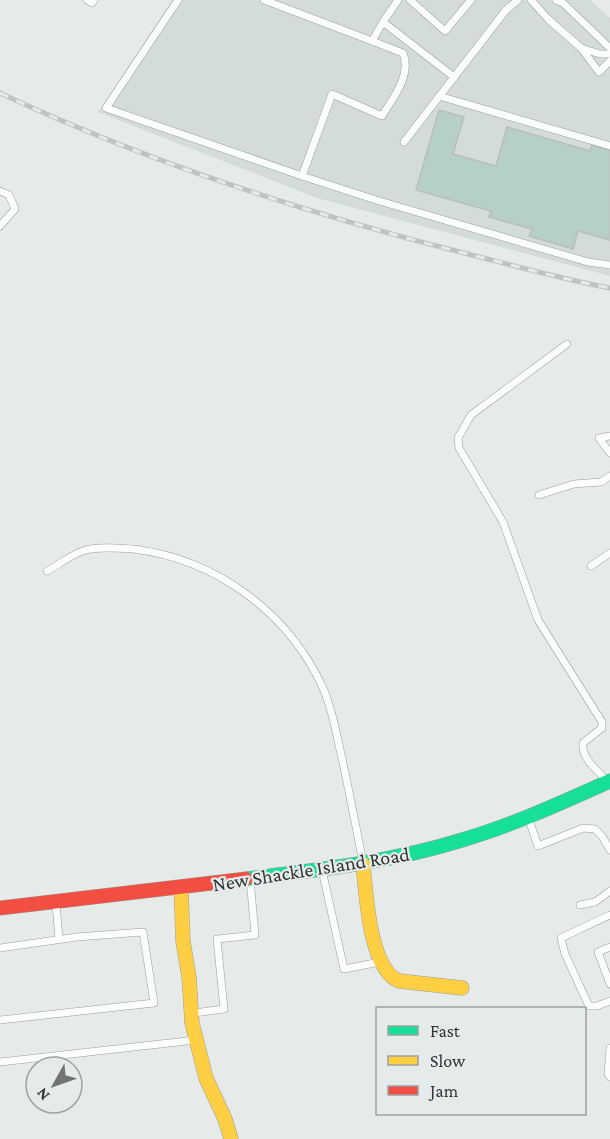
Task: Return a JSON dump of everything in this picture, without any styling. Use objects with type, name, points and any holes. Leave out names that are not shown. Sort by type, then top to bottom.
[{"type":"main road","name":"New Shackle Island Road","points":[[0,908],[181,888],[363,864],[460,841],[528,817],[609,781]]},
{"type":"main road","points":[[363,864],[375,942],[381,962],[395,980],[462,988]]},
{"type":"main road","points":[[181,888],[183,941],[196,1040],[206,1078],[225,1119],[231,1139]]},
{"type":"lane","points":[[87,0],[92,3],[94,0]]},
{"type":"lane","points":[[178,0],[106,108],[302,176],[566,255],[610,265]]},
{"type":"lane","points":[[264,0],[403,53],[407,61],[401,84],[382,116],[332,94],[302,176]]},
{"type":"lane","points":[[372,41],[398,0]]},
{"type":"lane","points":[[410,0],[445,31],[471,0]]},
{"type":"lane","points":[[404,142],[506,10],[518,0]]},
{"type":"lane","points":[[531,0],[548,19],[581,48],[599,72],[610,61]]},
{"type":"lane","points":[[556,0],[563,3],[610,48]]},
{"type":"lane","points":[[383,22],[454,77]]},
{"type":"lane","points":[[581,48],[600,54],[610,54]]},
{"type":"lane","points":[[439,96],[610,146]]},
{"type":"lane","points":[[0,191],[9,195],[15,209],[0,226]]},
{"type":"lane","points":[[567,344],[471,415],[458,438],[459,448],[503,522],[538,620],[602,722],[602,728],[583,743],[582,750],[589,761],[609,781]]},
{"type":"lane","points":[[610,436],[599,438],[610,453]]},
{"type":"lane","points":[[539,495],[574,484],[602,482],[610,476]]},
{"type":"lane","points":[[47,571],[84,550],[118,548],[150,551],[200,567],[227,580],[252,597],[275,618],[311,665],[331,711],[363,864]]},
{"type":"lane","points":[[591,566],[610,553]]},
{"type":"lane","points":[[528,817],[537,846],[583,828],[595,829],[603,836],[610,850]]},
{"type":"lane","points":[[322,870],[344,969],[381,962]]},
{"type":"lane","points":[[191,1013],[224,1009],[217,939],[255,935],[250,879]]},
{"type":"lane","points":[[580,905],[595,902],[610,891]]},
{"type":"lane","points":[[56,902],[60,939]]},
{"type":"lane","points":[[610,915],[561,938],[565,954],[589,1006],[597,1006],[610,1000]]},
{"type":"lane","points":[[0,948],[60,939],[142,932],[154,1003],[0,1020]]},
{"type":"lane","points":[[610,947],[598,952],[610,984]]},
{"type":"lane","points":[[0,1062],[196,1040]]},
{"type":"lane","points":[[610,1048],[608,1074],[610,1077]]},
{"type":"shaded area","points":[[172,0],[590,0],[610,18],[610,276],[317,198],[98,112]]},
{"type":"building","points":[[439,110],[464,117],[453,154],[496,166],[507,127],[590,151],[592,145],[610,150],[610,240],[578,231],[573,249],[529,236],[532,229],[489,217],[491,211],[416,190]]},
{"type":"railway","points":[[0,93],[114,142],[289,204],[408,238],[574,281],[610,288]]},
{"type":"traffic: fast","points":[[246,879],[355,864],[436,848],[518,821],[610,781]]},
{"type":"traffic: slow","points":[[363,864],[375,946],[389,974],[399,981],[462,988]]},
{"type":"traffic: slow","points":[[181,888],[183,941],[189,977],[192,1023],[206,1078],[225,1119],[231,1139]]},
{"type":"traffic: jam","points":[[0,908],[246,879]]}]
